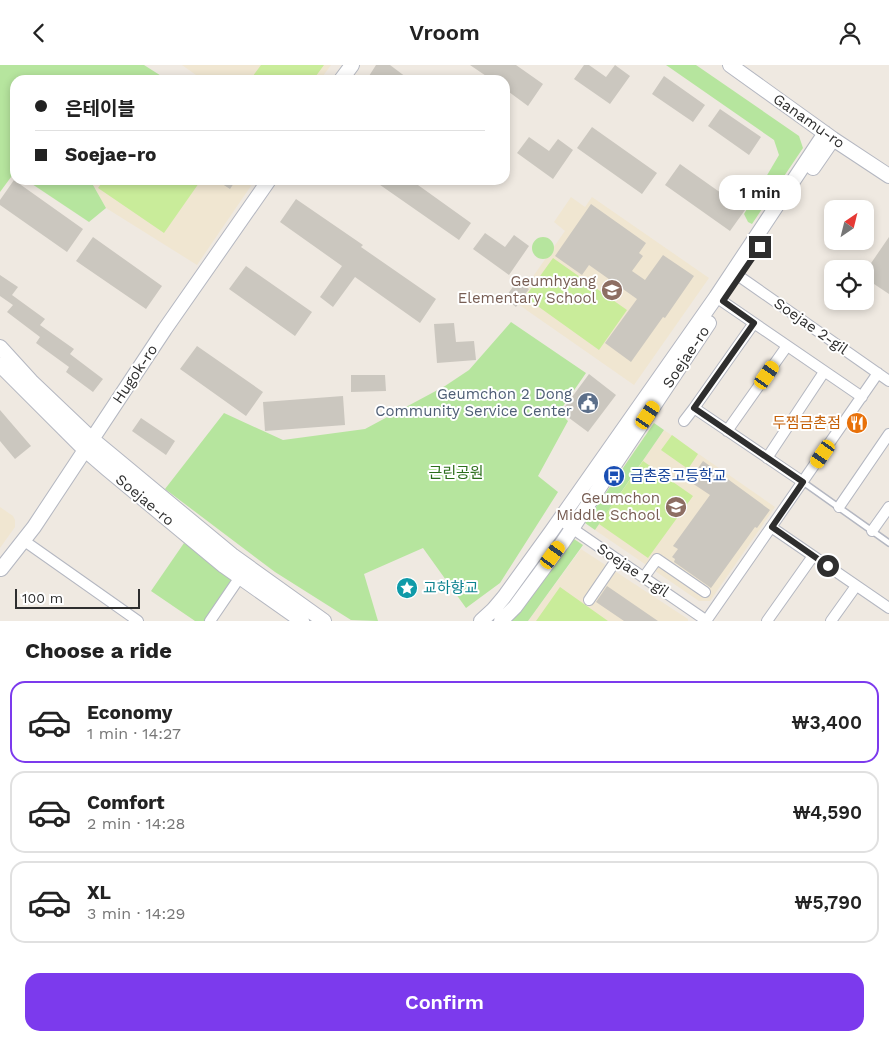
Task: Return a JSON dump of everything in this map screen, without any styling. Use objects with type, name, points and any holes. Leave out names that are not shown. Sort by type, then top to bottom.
[{"type":"street","name":"Ganamu-ro","points":[[730,65],[829,136],[889,176]]},
{"type":"street","points":[[481,621],[504,597],[720,299],[829,136]]},
{"type":"street","name":"Hugok-ro","points":[[0,570],[23,540],[165,329],[266,185]]},
{"type":"street","name":"Soejae 2-gil","points":[[736,275],[889,381]]},
{"type":"street","points":[[720,299],[862,397]]},
{"type":"street","name":"Soejae-ro","points":[[501,621],[515,607],[572,528],[720,299]]},
{"type":"street","points":[[684,421],[754,323]]},
{"type":"street","points":[[727,431],[788,346]]},
{"type":"street","name":"Soejae-ro","points":[[0,347],[89,444]]},
{"type":"street","name":"Soejae-ro","points":[[0,365],[217,560],[302,621]]},
{"type":"street","points":[[766,458],[824,372]]},
{"type":"street","name":"Soejae 1-gil","points":[[560,519],[706,621],[878,373]]},
{"type":"street","points":[[694,408],[803,482]]},
{"type":"street","points":[[839,507],[889,434]]},
{"type":"street","points":[[89,444],[232,555],[324,621]]},
{"type":"street","points":[[872,531],[889,507]]},
{"type":"street","points":[[772,527],[889,608]]},
{"type":"street","points":[[23,540],[138,621]]},
{"type":"street","points":[[767,621],[813,556]]},
{"type":"street","points":[[589,600],[617,559]]},
{"type":"street","points":[[644,577],[657,559],[705,592]]},
{"type":"street","points":[[210,621],[240,577]]},
{"type":"street","points":[[831,621],[856,586]]},
{"type":"lane","points":[[803,482],[889,543]]},
{"type":"shaded area","points":[[182,65],[331,65],[324,75],[196,75]]},
{"type":"shaded area","points":[[93,185],[252,185],[197,265],[106,208]]},
{"type":"shaded area","name":"Geumhyang Elementary School","points":[[571,197],[585,207],[592,197],[709,278],[634,385],[515,302],[565,231],[554,222]]},
{"type":"shaded area","points":[[664,430],[775,507],[710,601],[699,601],[595,530]]},
{"type":"shaded area","points":[[0,507],[13,516],[15,527],[0,548]]},
{"type":"shaded area","points":[[581,549],[688,619],[688,621],[528,621]]},
{"type":"green space","points":[[0,65],[144,65],[160,75],[10,75],[10,178],[0,192]]},
{"type":"green space","points":[[261,65],[324,65],[317,75],[254,75]]},
{"type":"green space","points":[[666,65],[696,65],[799,136],[803,148],[752,224],[748,222],[744,214],[779,155],[774,140]]},
{"type":"green space","points":[[34,185],[93,185],[106,208],[89,222]]},
{"type":"green space","points":[[100,185],[198,185],[164,233],[98,188]]},
{"type":"green space","points":[[543,237],[551,240],[554,248],[551,256],[543,259],[535,256],[532,248],[535,240]]},
{"type":"green space","points":[[553,258],[627,310],[599,350],[525,297]]},
{"type":"green space","name":"근린공원","points":[[511,322],[586,373],[559,412],[568,421],[538,476],[558,492],[500,583],[466,608],[423,548],[364,574],[378,621],[351,620],[275,572],[165,489],[224,413],[283,440],[365,429],[445,386],[469,370]]},
{"type":"green space","points":[[654,423],[664,430],[595,530],[585,523]]},
{"type":"green space","points":[[672,435],[698,454],[688,469],[661,450]]},
{"type":"green space","points":[[643,461],[693,496],[648,558],[599,524]]},
{"type":"green space","points":[[574,539],[583,545],[528,621],[508,621],[571,541]]},
{"type":"green space","points":[[184,543],[234,578],[205,621],[195,621],[151,591]]},
{"type":"green space","points":[[560,587],[608,621],[536,621]]},
{"type":"building","points":[[376,65],[390,65],[403,75],[370,75]]},
{"type":"building","points":[[470,65],[516,65],[543,84],[528,106],[510,93],[510,75],[485,75]]},
{"type":"building","points":[[584,65],[589,65],[606,77],[615,65],[630,76],[610,104],[574,79]]},
{"type":"building","points":[[664,76],[705,105],[693,122],[652,94]]},
{"type":"building","points":[[720,109],[761,137],[749,155],[708,126]]},
{"type":"building","points":[[592,127],[657,173],[642,194],[577,148]]},
{"type":"building","points":[[529,137],[549,151],[558,139],[573,150],[553,179],[517,153]]},
{"type":"building","points":[[680,164],[745,210],[730,231],[665,185]]},
{"type":"building","points":[[10,185],[21,185],[83,229],[67,252],[0,205],[0,200]]},
{"type":"building","points":[[224,185],[233,185],[230,189]]},
{"type":"building","points":[[380,185],[418,185],[471,223],[459,240]]},
{"type":"building","points":[[296,199],[363,245],[361,247],[436,299],[420,323],[355,277],[333,307],[320,297],[342,266],[280,222]]},
{"type":"building","points":[[591,204],[646,243],[639,253],[643,256],[632,271],[645,280],[663,255],[694,276],[631,362],[605,343],[637,299],[589,265],[582,275],[555,256]]},
{"type":"building","points":[[485,233],[505,247],[514,235],[529,246],[509,275],[473,249]]},
{"type":"building","points":[[93,237],[162,286],[146,309],[76,261]]},
{"type":"building","points":[[889,237],[889,294],[874,284],[873,260]]},
{"type":"building","points":[[246,266],[312,312],[295,336],[229,289]]},
{"type":"building","points":[[0,275],[18,287],[12,295],[45,319],[40,325],[74,349],[70,354],[103,379],[93,392],[66,372],[69,367],[36,343],[40,337],[7,312],[13,305],[0,296]]},
{"type":"building","points":[[517,281],[529,289],[516,307],[505,298]]},
{"type":"building","points":[[454,323],[456,342],[474,341],[476,360],[437,363],[434,324]]},
{"type":"building","points":[[197,346],[263,392],[246,416],[180,369]]},
{"type":"building","name":"Geumchon 2 Dong Community Service Center","points":[[589,374],[616,395],[588,432],[561,412]]},
{"type":"building","points":[[351,375],[385,375],[386,391],[351,392]]},
{"type":"building","points":[[343,396],[345,425],[265,431],[263,402]]},
{"type":"building","points":[[0,410],[31,446],[15,459],[0,441]]},
{"type":"building","points":[[141,418],[175,441],[166,455],[132,431]]},
{"type":"building","points":[[703,461],[770,510],[757,528],[755,527],[711,588],[674,562],[675,559],[672,557],[678,549],[673,546],[710,495],[689,481]]},
{"type":"building","points":[[607,586],[658,621],[624,621],[596,602]]},
{"type":"place","name":"Geumhyang Elementary School","points":[[612,290]]},
{"type":"place","name":"Geumchon 2 Dong Community Service Center","points":[[588,403]]},
{"type":"place","name":"두찜금촌점","points":[[857,423]]},
{"type":"place","name":"금촌중고등학교","points":[[614,476]]},
{"type":"place","name":"Geumchon Middle School","points":[[676,507]]},
{"type":"place","name":"교하향교","points":[[407,588]]},
{"type":"route","points":[[760,247],[723,301],[754,323],[694,408],[803,482],[772,527],[828,566]]}]
